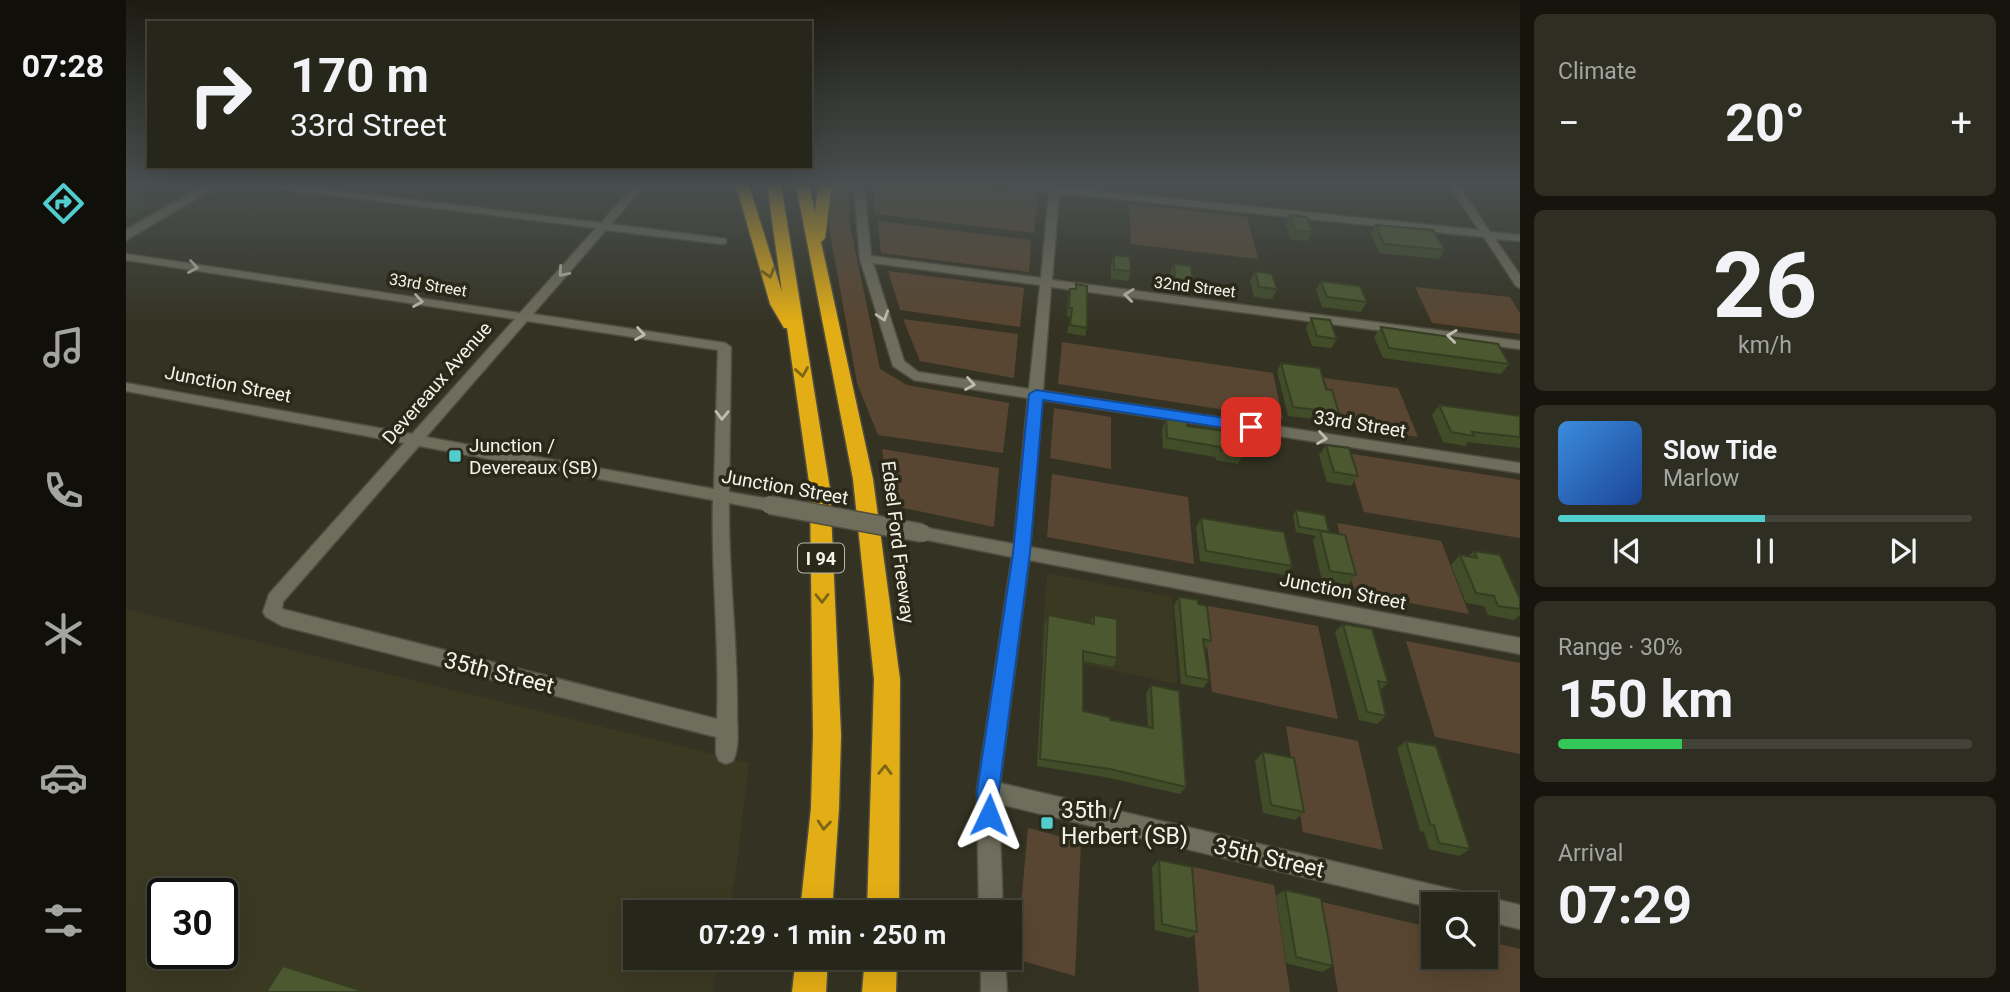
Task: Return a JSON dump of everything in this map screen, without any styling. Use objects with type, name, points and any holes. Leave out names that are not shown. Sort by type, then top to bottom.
[{"type":"highway","points":[[756,231],[778,304],[796,334]]},
{"type":"highway","name":"I 94","points":[[781,231],[820,489],[827,735],[825,808],[817,900]]},
{"type":"highway","name":"Edsel Ford Freeway","points":[[812,231],[863,479],[887,679],[883,900]]},
{"type":"highway","points":[[816,251],[819,231]]},
{"type":"highway","points":[[809,992],[811,970]]},
{"type":"highway","points":[[879,992],[880,970]]},
{"type":"street","name":"Devereaux Avenue","points":[[272,612],[275,599],[599,231]]},
{"type":"street","points":[[639,231],[722,241]]},
{"type":"street","points":[[863,231],[866,259]]},
{"type":"street","points":[[991,900],[988,791],[1021,553],[1051,231]]},
{"type":"street","points":[[1455,231],[1520,238]]},
{"type":"street","points":[[1486,231],[1520,284]]},
{"type":"street","name":"33rd Street","points":[[126,257],[725,347],[722,498]]},
{"type":"street","name":"32nd Street","points":[[866,259],[1520,345]]},
{"type":"street","name":"33rd Street","points":[[866,259],[898,363],[905,371],[926,378],[1520,468]]},
{"type":"street","name":"Junction Street","points":[[126,387],[1520,646]]},
{"type":"street","points":[[722,498],[720,547],[728,679],[726,754]]},
{"type":"street","name":"35th Street","points":[[272,612],[282,618],[728,731]]},
{"type":"street","name":"35th Street","points":[[988,791],[1421,894]]},
{"type":"street","points":[[1498,912],[1520,917]]},
{"type":"street","points":[[993,970],[993,992]]},
{"type":"shaded area","points":[[830,231],[851,231],[880,369],[907,385],[1009,403],[1003,453],[878,435],[857,383]]},
{"type":"shaded area","points":[[879,231],[961,231],[1031,240],[1029,272],[881,253]]},
{"type":"shaded area","points":[[1130,231],[1251,231],[1258,259],[1131,244]]},
{"type":"shaded area","points":[[888,271],[1024,288],[1020,327],[900,310]]},
{"type":"shaded area","points":[[1415,287],[1510,297],[1520,313],[1520,334],[1432,323]]},
{"type":"shaded area","points":[[903,319],[1018,334],[1014,378],[920,361]]},
{"type":"shaded area","points":[[1062,342],[1273,373],[1283,419],[1058,384]]},
{"type":"shaded area","points":[[1324,378],[1398,388],[1418,437],[1339,426]]},
{"type":"shaded area","points":[[1054,408],[1111,417],[1111,469],[1050,458]]},
{"type":"shaded area","points":[[882,449],[999,468],[994,527],[890,505]]},
{"type":"shaded area","points":[[1346,453],[1520,480],[1520,538],[1364,512]]},
{"type":"shaded area","points":[[1052,474],[1188,497],[1194,564],[1047,537]]},
{"type":"shaded area","points":[[1337,523],[1441,541],[1469,614],[1355,593]]},
{"type":"shaded area","points":[[1047,573],[1172,597],[1177,684],[1041,655]]},
{"type":"shaded area","points":[[1203,605],[1318,626],[1338,719],[1212,692]]},
{"type":"shaded area","points":[[126,609],[749,763],[730,900],[623,900],[623,970],[716,970],[712,992],[126,992]]},
{"type":"shaded area","points":[[1406,641],[1520,663],[1520,754],[1435,737]]},
{"type":"shaded area","points":[[1286,726],[1358,741],[1383,850],[1303,832]]},
{"type":"shaded area","points":[[1028,828],[1081,842],[1075,976],[1022,961],[1021,900]]},
{"type":"shaded area","points":[[1189,866],[1274,885],[1290,992],[1199,992]]},
{"type":"shaded area","points":[[1322,902],[1421,925],[1421,969],[1498,969],[1498,944],[1520,949],[1520,992],[1338,992]]},
{"type":"building","points":[[1379,231],[1434,231],[1445,250],[1384,244]]},
{"type":"building","points":[[1114,255],[1130,257],[1131,272],[1114,269]]},
{"type":"building","points":[[1174,264],[1191,266],[1193,281],[1175,279]]},
{"type":"building","points":[[1255,271],[1272,274],[1277,289],[1259,287]]},
{"type":"building","points":[[1321,281],[1360,286],[1367,302],[1327,297]]},
{"type":"building","points":[[1076,284],[1087,286],[1087,328],[1070,325],[1070,289],[1076,289]]},
{"type":"building","points":[[1311,318],[1330,320],[1337,339],[1317,336]]},
{"type":"building","points":[[1381,327],[1498,344],[1509,364],[1389,348]]},
{"type":"building","points":[[1281,363],[1320,368],[1326,389],[1332,390],[1339,413],[1293,407]]},
{"type":"building","points":[[1439,405],[1520,416],[1520,437],[1472,432],[1474,436],[1451,432]]},
{"type":"building","points":[[1166,419],[1187,422],[1187,426],[1240,433],[1243,454],[1221,450],[1220,447],[1167,438]]},
{"type":"building","points":[[1326,445],[1349,448],[1358,476],[1334,472]]},
{"type":"building","points":[[1296,510],[1325,515],[1329,532],[1299,527]]},
{"type":"building","points":[[1201,518],[1284,532],[1292,566],[1206,551]]},
{"type":"building","points":[[1320,531],[1345,535],[1356,575],[1330,571]]},
{"type":"building","points":[[1474,551],[1500,555],[1520,599],[1520,609],[1498,606],[1494,596],[1476,593],[1460,555],[1477,558]]},
{"type":"building","points":[[1179,597],[1198,600],[1198,604],[1207,606],[1211,641],[1203,639],[1209,680],[1186,676]]},
{"type":"building","points":[[1048,615],[1094,624],[1094,615],[1117,619],[1117,658],[1083,651],[1083,711],[1110,717],[1110,720],[1153,728],[1151,685],[1179,691],[1186,787],[1110,769],[1040,759]]},
{"type":"building","points":[[1343,624],[1372,629],[1388,683],[1378,681],[1386,716],[1367,712]]},
{"type":"building","points":[[1406,741],[1436,746],[1470,849],[1439,843],[1434,825],[1430,824]]},
{"type":"building","points":[[1263,752],[1294,758],[1304,812],[1271,805]]},
{"type":"building","points":[[1159,860],[1192,867],[1197,932],[1162,924]]},
{"type":"building","points":[[1285,890],[1321,898],[1333,966],[1296,957]]},
{"type":"building","points":[[283,966],[366,992],[266,992]]},
{"type":"place","name":"Junction / Devereaux (SB)","points":[[455,456]]},
{"type":"place","name":"35th / Herbert (SB)","points":[[1047,823]]},
{"type":"route","points":[[989,815],[988,791],[1021,553],[1036,394],[1251,427]]}]
